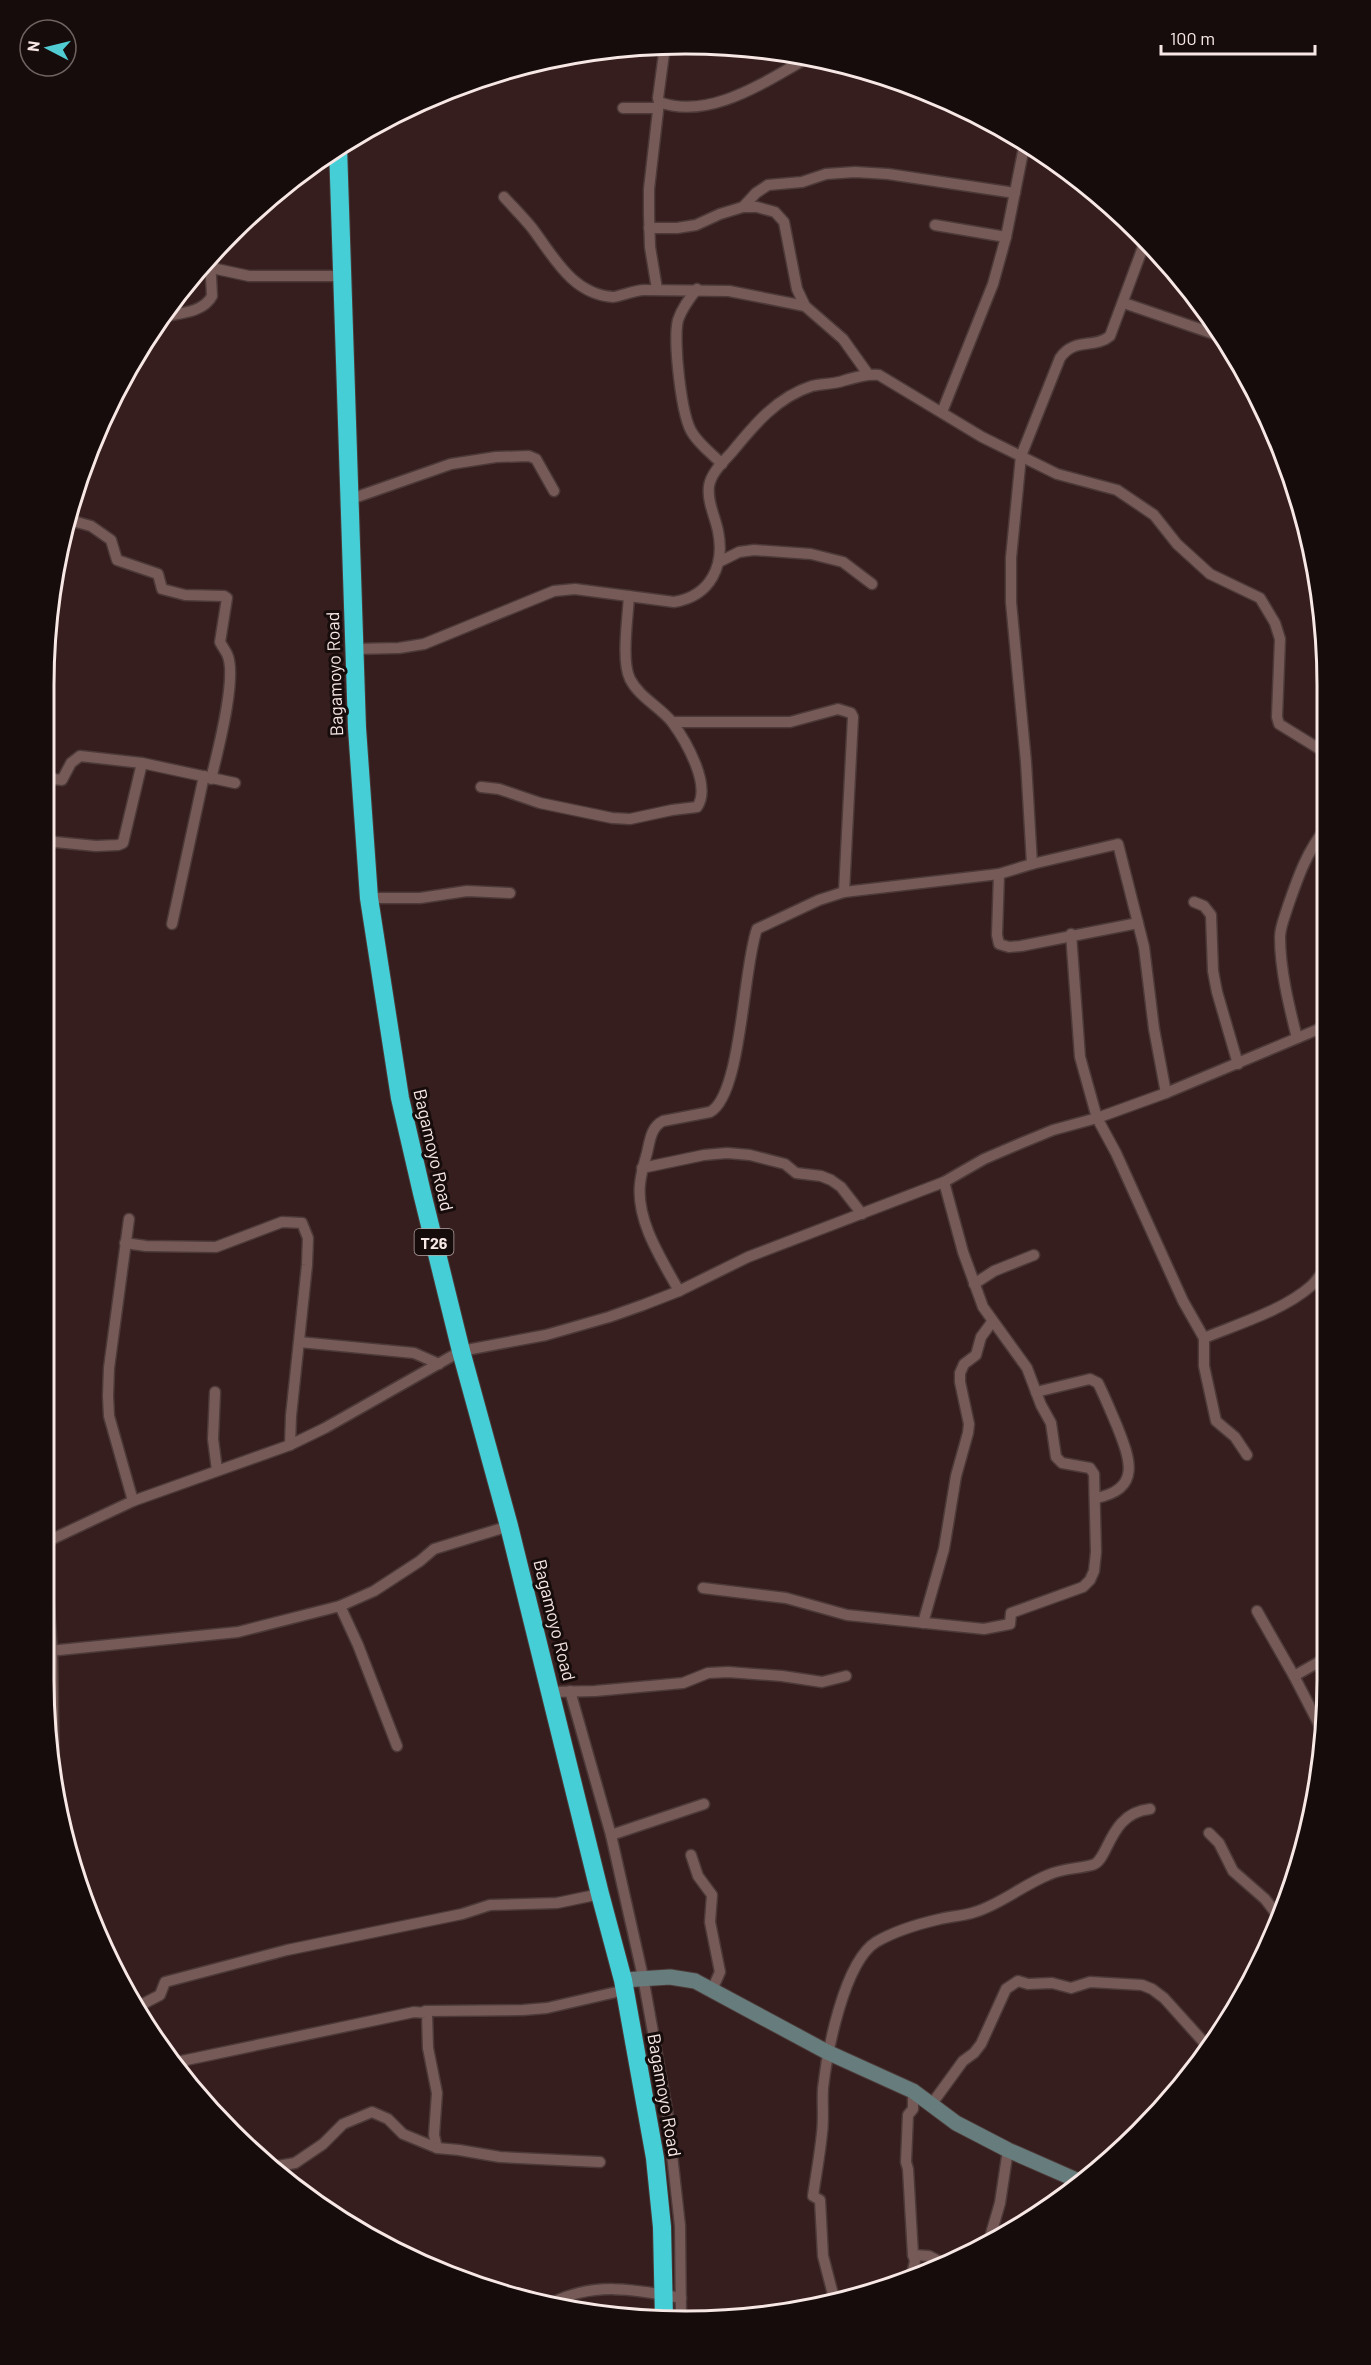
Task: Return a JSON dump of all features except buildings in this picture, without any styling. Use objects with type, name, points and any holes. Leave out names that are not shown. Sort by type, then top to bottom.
[{"type":"highway","name":"Bagamoyo Road","points":[[338,158],[357,728],[369,898],[400,1098],[461,1351],[509,1526],[624,1985],[656,2170],[672,2296],[666,2311]]},
{"type":"street","points":[[657,289],[651,256],[649,189],[664,55]]},
{"type":"street","points":[[623,108],[659,105],[690,107],[738,96],[797,64]]},
{"type":"street","points":[[942,412],[981,317],[1006,237],[1023,152]]},
{"type":"street","points":[[743,207],[756,193],[768,185],[802,182],[826,174],[855,172],[888,174],[1015,193]]},
{"type":"street","points":[[504,197],[532,228],[555,262],[583,289],[614,297],[630,291],[657,289],[729,291],[805,306]]},
{"type":"street","points":[[649,228],[696,225],[743,207],[768,209],[780,216],[788,240],[797,289],[805,306],[843,339],[868,374]]},
{"type":"street","points":[[935,225],[1006,237]]},
{"type":"street","points":[[1032,864],[1026,762],[1011,602],[1015,508],[1021,456],[1060,358],[1070,347],[1104,341],[1114,328],[1142,250]]},
{"type":"street","points":[[215,264],[259,277],[342,276]]},
{"type":"street","points":[[175,313],[205,306],[212,296],[211,269]]},
{"type":"street","points":[[698,289],[684,305],[677,322],[676,347],[684,409],[692,433],[722,464]]},
{"type":"street","points":[[1124,303],[1209,332]]},
{"type":"street","points":[[354,649],[399,648],[424,644],[554,591],[575,590],[674,602],[684,600],[704,590],[714,578],[720,562],[718,530],[709,495],[709,484],[713,475],[765,414],[785,398],[812,386],[868,374],[879,375],[982,437],[1057,474],[1117,490],[1154,515],[1177,544],[1210,574],[1260,598],[1275,623],[1280,639],[1277,717],[1279,724],[1317,747]]},
{"type":"street","points":[[348,500],[451,464],[496,457],[529,456],[536,459],[554,491]]},
{"type":"street","points":[[76,522],[91,526],[111,540],[117,560],[158,574],[162,589],[184,595],[227,598],[220,642],[229,661],[230,683],[222,733],[207,777],[172,924]]},
{"type":"street","points":[[720,562],[739,552],[754,550],[811,554],[843,562],[872,584]]},
{"type":"street","points":[[481,787],[499,789],[540,803],[612,818],[630,819],[697,807],[700,803],[701,778],[694,759],[672,722],[638,690],[627,672],[629,596]]},
{"type":"street","points":[[672,722],[790,722],[838,709],[851,713],[844,892]]},
{"type":"street","points":[[54,779],[62,780],[71,763],[80,756],[142,763],[235,783]]},
{"type":"street","points":[[54,842],[111,846],[123,843],[142,763]]},
{"type":"street","points":[[1297,1038],[1286,994],[1280,938],[1282,924],[1306,857],[1317,841]]},
{"type":"street","points":[[679,1291],[661,1258],[639,1200],[642,1168],[652,1131],[657,1124],[670,1118],[710,1112],[716,1108],[731,1076],[757,929],[819,900],[844,892],[999,874],[1118,844],[1147,969],[1154,1029],[1166,1093]]},
{"type":"street","points":[[999,874],[997,935],[999,945],[1021,946],[1071,934],[1138,923]]},
{"type":"street","points":[[369,898],[420,898],[466,891],[510,893]]},
{"type":"street","points":[[1194,902],[1204,906],[1211,915],[1213,971],[1238,1064]]},
{"type":"street","points":[[1071,934],[1080,1057],[1096,1118],[1116,1154],[1182,1301],[1204,1338],[1204,1366],[1216,1421],[1235,1437],[1247,1455]]},
{"type":"street","points":[[54,1538],[133,1501],[290,1445],[325,1428],[461,1351],[575,1328],[679,1291],[748,1257],[944,1182],[984,1159],[1053,1130],[1096,1118],[1166,1093],[1317,1030]]},
{"type":"street","points":[[642,1168],[704,1155],[727,1153],[750,1155],[784,1164],[796,1173],[821,1176],[831,1180],[841,1187],[862,1214]]},
{"type":"street","points":[[704,1588],[786,1598],[847,1615],[984,1629],[1010,1624],[1011,1612],[1083,1587],[1090,1580],[1094,1571],[1096,1498],[1094,1474],[1090,1468],[1058,1461],[1051,1423],[1027,1368],[983,1307],[944,1182]]},
{"type":"street","points":[[129,1219],[109,1368],[108,1396],[109,1416],[133,1501]]},
{"type":"street","points":[[125,1243],[146,1246],[216,1247],[282,1222],[302,1223],[306,1230],[308,1247],[290,1445]]},
{"type":"street","points":[[974,1284],[994,1271],[1034,1255]]},
{"type":"street","points":[[1204,1338],[1296,1297],[1317,1279]]},
{"type":"street","points":[[1312,1285],[1317,1285]]},
{"type":"street","points":[[923,1623],[944,1549],[956,1476],[968,1433],[969,1424],[960,1373],[964,1364],[976,1355],[981,1337],[992,1322]]},
{"type":"street","points":[[299,1342],[414,1353],[439,1364]]},
{"type":"street","points":[[1036,1392],[1090,1379],[1098,1383],[1130,1460],[1122,1486],[1110,1495],[1096,1498]]},
{"type":"street","points":[[215,1392],[213,1439],[217,1470]]},
{"type":"street","points":[[54,1651],[238,1632],[340,1606],[374,1591],[420,1561],[434,1549],[509,1526]]},
{"type":"street","points":[[340,1606],[358,1645],[397,1746]]},
{"type":"street","points":[[1257,1611],[1316,1719]]},
{"type":"street","points":[[1294,1676],[1317,1663]]},
{"type":"street","points":[[551,1692],[683,1683],[708,1673],[728,1672],[782,1676],[822,1682],[846,1676]]},
{"type":"street","points":[[570,1691],[610,1836],[643,1977],[670,2127],[678,2197],[672,2296],[678,2311]]},
{"type":"street","points":[[610,1836],[704,1804]]},
{"type":"street","points":[[833,2293],[823,2256],[820,2200],[813,2196],[823,2132],[823,2091],[827,2052],[854,1967],[862,1954],[874,1944],[906,1929],[939,1919],[976,1912],[1058,1870],[1095,1865],[1100,1861],[1112,1834],[1122,1822],[1133,1814],[1150,1809]]},
{"type":"street","points":[[1209,1833],[1219,1843],[1233,1871],[1265,1899],[1273,1910]]},
{"type":"street","points":[[691,1855],[698,1876],[712,1896],[710,1922],[720,1972],[712,1990]]},
{"type":"street","points":[[144,2003],[160,1995],[165,1982],[287,1950],[462,1914],[490,1905],[557,1903],[600,1894]]},
{"type":"street","points":[[182,2061],[425,2012],[523,2010],[583,2001],[643,1977],[670,1977],[695,1981],[827,2052],[913,2091],[956,2123],[1008,2150],[1073,2178]]},
{"type":"street","points":[[931,2104],[963,2061],[981,2044],[1006,1989],[1018,1981],[1028,1984],[1052,1983],[1071,1988],[1090,1982],[1142,1985],[1164,1998],[1203,2041]]},
{"type":"street","points":[[425,2012],[429,2016],[428,2049],[437,2093],[434,2135],[437,2148]]},
{"type":"street","points":[[639,2062],[657,2058]]},
{"type":"street","points":[[913,2091],[913,2109],[908,2115],[906,2162],[915,2261],[913,2268]]},
{"type":"street","points":[[282,2165],[296,2163],[323,2144],[343,2124],[372,2112],[388,2120],[403,2134],[437,2148],[500,2157],[600,2162]]},
{"type":"street","points":[[992,2231],[1000,2203],[1008,2150]]},
{"type":"street","points":[[913,2255],[929,2256],[935,2259]]},
{"type":"street","points":[[562,2299],[596,2288],[619,2288],[672,2296]]}]
